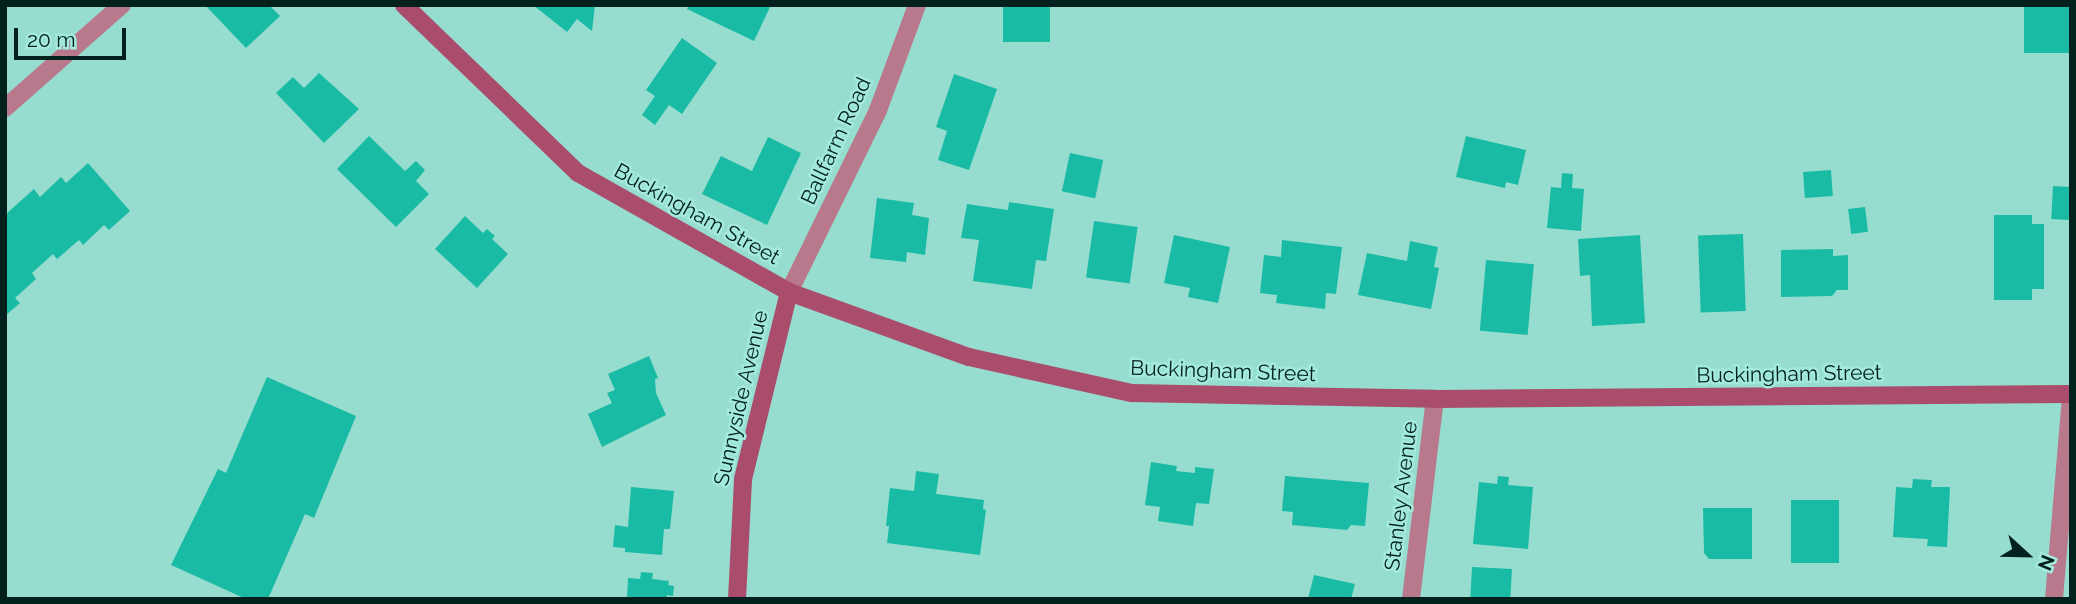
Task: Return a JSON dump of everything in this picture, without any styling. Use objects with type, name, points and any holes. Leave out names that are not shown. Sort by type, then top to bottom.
[{"type":"main road","name":"Buckingham Street","points":[[404,5],[578,173],[789,292],[969,357],[1132,393],[1435,400],[2071,395]]},
{"type":"main road","name":"Sunnyside Avenue","points":[[737,599],[743,479],[789,292]]},
{"type":"street","points":[[5,108],[122,5]]},
{"type":"street","name":"Ballfarm Road","points":[[789,292],[878,110],[917,5]]},
{"type":"street","points":[[2054,599],[2071,395]]},
{"type":"street","name":"Stanley Avenue","points":[[1411,599],[1435,400]]},
{"type":"building","points":[[205,5],[269,5],[280,16],[246,48]]},
{"type":"building","points":[[533,5],[595,5],[592,31],[577,19],[567,32]]},
{"type":"building","points":[[689,5],[771,5],[754,41],[687,9]]},
{"type":"building","points":[[1003,5],[1050,5],[1050,42],[1003,42]]},
{"type":"building","points":[[2024,5],[2071,5],[2071,53],[2024,53]]},
{"type":"building","points":[[682,38],[717,63],[682,114],[669,105],[655,125],[642,115],[655,96],[646,90]]},
{"type":"building","points":[[319,73],[359,109],[324,143],[276,93],[293,77],[304,88]]},
{"type":"building","points":[[954,74],[997,89],[969,170],[938,160],[947,131],[936,127]]},
{"type":"building","points":[[369,136],[405,171],[416,161],[425,170],[416,181],[429,194],[396,227],[337,169]]},
{"type":"building","points":[[1466,136],[1526,150],[1518,185],[1506,182],[1505,188],[1456,177]]},
{"type":"building","points":[[768,137],[801,153],[767,225],[702,194],[721,156],[752,171]]},
{"type":"building","points":[[1070,153],[1103,160],[1095,198],[1062,191]]},
{"type":"building","points":[[88,163],[130,211],[109,230],[104,225],[83,245],[79,240],[57,259],[53,254],[32,273],[36,279],[15,298],[20,303],[5,316],[5,215],[34,189],[40,197],[61,177],[66,183]]},
{"type":"building","points":[[1831,170],[1833,196],[1805,198],[1803,172]]},
{"type":"building","points":[[1562,173],[1573,174],[1572,188],[1584,189],[1581,231],[1547,228],[1551,187],[1561,188]]},
{"type":"building","points":[[2053,186],[2071,187],[2069,220],[2051,219]]},
{"type":"building","points":[[877,198],[914,203],[912,215],[929,218],[925,255],[907,252],[906,262],[870,258]]},
{"type":"building","points":[[1009,202],[1054,209],[1046,261],[1036,260],[1032,289],[973,281],[979,240],[961,238],[967,204],[1008,210]]},
{"type":"building","points":[[1865,207],[1868,232],[1851,234],[1848,209]]},
{"type":"building","points":[[1994,215],[2032,215],[2032,224],[2044,224],[2044,289],[2032,289],[2032,300],[1994,300]]},
{"type":"building","points":[[465,216],[483,233],[487,229],[495,236],[492,239],[508,254],[477,288],[435,249]]},
{"type":"building","points":[[1094,221],[1138,227],[1130,284],[1086,277]]},
{"type":"building","points":[[1743,234],[1746,311],[1701,313],[1698,236]]},
{"type":"building","points":[[1174,235],[1230,247],[1218,303],[1188,297],[1190,288],[1164,283]]},
{"type":"building","points":[[1640,235],[1645,323],[1592,326],[1590,275],[1580,276],[1578,239]]},
{"type":"building","points":[[1282,240],[1342,247],[1336,294],[1326,293],[1325,309],[1276,303],[1277,295],[1260,293],[1264,255],[1281,257]]},
{"type":"building","points":[[1410,241],[1438,247],[1434,267],[1439,268],[1431,309],[1358,295],[1367,253],[1407,261]]},
{"type":"building","points":[[1833,249],[1833,256],[1848,255],[1848,290],[1837,290],[1832,296],[1781,297],[1781,250]]},
{"type":"building","points":[[1486,260],[1534,264],[1528,335],[1480,331]]},
{"type":"building","points":[[649,356],[658,378],[655,379],[656,393],[666,415],[602,447],[588,414],[612,403],[607,393],[615,390],[608,374]]},
{"type":"building","points":[[267,377],[356,416],[314,518],[305,514],[268,599],[246,599],[171,565],[218,469],[226,473]]},
{"type":"building","points":[[1151,462],[1177,466],[1176,471],[1195,473],[1195,467],[1214,469],[1209,504],[1196,503],[1193,526],[1158,521],[1160,507],[1145,505]]},
{"type":"building","points":[[916,471],[939,474],[936,494],[984,500],[983,509],[986,510],[980,555],[887,543],[890,488],[914,491]]},
{"type":"building","points":[[1285,476],[1369,483],[1365,526],[1351,525],[1347,530],[1292,525],[1293,512],[1282,511]]},
{"type":"building","points":[[1498,476],[1509,477],[1508,485],[1533,487],[1528,549],[1473,544],[1479,482],[1497,484]]},
{"type":"building","points":[[1913,479],[1932,480],[1931,487],[1950,487],[1947,547],[1927,546],[1928,539],[1893,537],[1896,487],[1912,488]]},
{"type":"building","points":[[631,487],[674,491],[670,529],[664,529],[662,555],[625,552],[625,548],[613,547],[615,525],[628,527]]},
{"type":"building","points":[[1791,500],[1839,500],[1839,563],[1791,563]]},
{"type":"building","points":[[1703,508],[1752,508],[1752,559],[1709,559],[1704,553]]},
{"type":"building","points":[[1472,567],[1512,569],[1510,599],[1470,599]]},
{"type":"building","points":[[641,572],[653,573],[652,579],[669,581],[668,585],[674,586],[673,596],[667,595],[667,599],[627,599],[628,578],[640,579]]},
{"type":"building","points":[[1314,575],[1355,584],[1351,599],[1308,599]]}]
